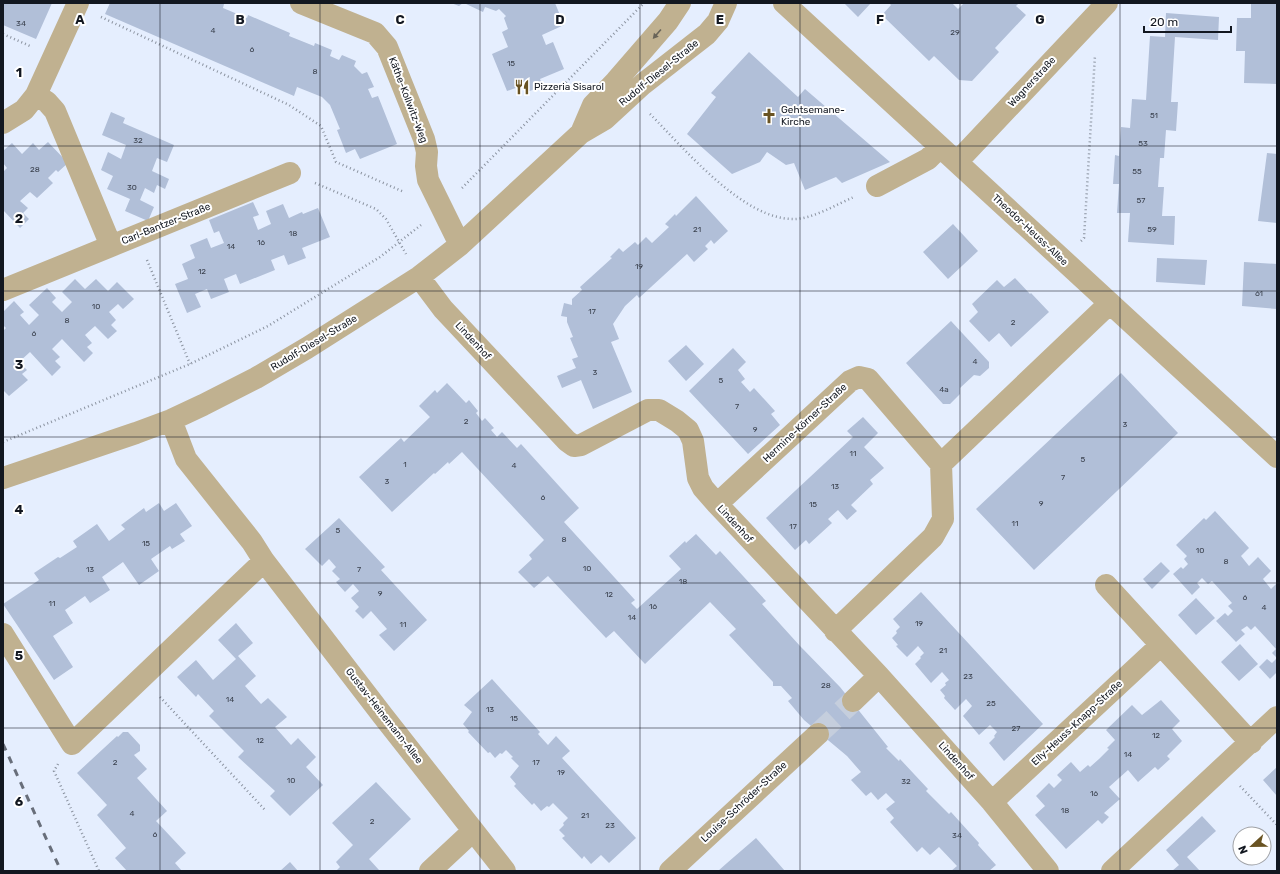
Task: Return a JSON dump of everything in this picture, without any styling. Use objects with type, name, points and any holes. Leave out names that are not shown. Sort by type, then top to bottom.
[{"type":"street","name":"Käthe-Kollwitz-Weg","points":[[301,3],[375,33],[387,47],[424,139],[427,152],[426,166],[428,180],[460,245]]},
{"type":"street","name":"Rudolf-Diesel-Straße","points":[[581,133],[593,105],[668,21],[680,3]]},
{"type":"street","name":"Rudolf-Diesel-Straße","points":[[3,478],[171,420],[256,378],[347,324],[419,277],[460,245],[581,133],[605,119],[643,84],[708,34],[718,21],[726,3]]},
{"type":"street","name":"Theodor-Heuss-Allee","points":[[784,3],[1277,457]]},
{"type":"street","name":"Wagnerstraße","points":[[957,162],[1107,3]]},
{"type":"street","points":[[3,123],[24,110],[36,96],[77,4]]},
{"type":"street","name":"Carl-Bantzer-Straße","points":[[36,96],[47,102],[56,111],[111,246],[290,173]]},
{"type":"street","points":[[877,186],[928,159],[940,147]]},
{"type":"street","points":[[3,290],[111,246]]},
{"type":"street","name":"Lindenhof","points":[[419,277],[443,309],[570,444],[574,446],[581,445],[648,410],[659,410],[688,430],[693,441],[698,478],[703,488],[880,676],[992,802],[1048,871]]},
{"type":"street","points":[[836,631],[933,537],[943,519],[941,464],[1110,303]]},
{"type":"street","name":"Hermine-Körner-Straße","points":[[717,504],[850,382],[859,377],[868,379],[941,464]]},
{"type":"street","name":"Gustav-Heinemann-Allee","points":[[171,420],[186,459],[252,542],[264,561],[505,871]]},
{"type":"street","points":[[3,634],[72,744],[264,561]]},
{"type":"street","points":[[1106,585],[1251,743]]},
{"type":"street","name":"Elly-Heuss-Knapp-Straße","points":[[992,802],[1161,645]]},
{"type":"street","points":[[853,701],[880,676]]},
{"type":"street","points":[[1112,871],[1277,718]]},
{"type":"street","name":"Louise-Schröder-Straße","points":[[670,871],[818,734]]},
{"type":"street","points":[[430,871],[473,831]]},
{"type":"path","points":[[3,442],[190,364],[268,326],[380,257],[442,208],[644,3]]},
{"type":"path","points":[[77,4],[289,105],[321,126],[336,162],[442,208]]},
{"type":"path","points":[[1062,260],[1084,238],[1095,50]]},
{"type":"path","points":[[631,95],[694,160],[736,196],[757,209],[779,218],[796,219],[808,217],[877,186]]},
{"type":"path","points":[[290,173],[376,208],[386,219],[419,277]]},
{"type":"path","points":[[137,236],[190,364]]},
{"type":"path","points":[[142,677],[266,811]]},
{"type":"path","points":[[72,744],[54,771],[99,871]]},
{"type":"path","points":[[1224,768],[1277,825]]},
{"type":"building","points":[[3,3],[52,3],[36,39],[3,25]]},
{"type":"building","points":[[110,3],[223,3],[223,8],[247,18],[248,15],[290,33],[289,36],[314,46],[315,43],[332,50],[330,56],[339,60],[342,55],[356,61],[354,66],[362,74],[367,72],[374,87],[368,89],[372,98],[378,96],[397,144],[360,159],[355,149],[346,153],[337,130],[340,129],[330,105],[322,97],[297,87],[294,96],[105,14]]},
{"type":"building","points":[[451,3],[463,3],[459,6]]},
{"type":"building","points":[[464,3],[555,3],[564,25],[542,35],[546,45],[553,42],[564,69],[540,79],[543,86],[527,92],[524,85],[507,91],[492,54],[508,47],[502,32],[508,29],[504,18],[506,16],[499,9],[496,11],[485,7],[483,12]]},
{"type":"building","points":[[844,3],[871,3],[858,17]]},
{"type":"building","points":[[889,3],[952,3],[958,9],[964,3],[1019,3],[1016,6],[1026,15],[995,48],[999,52],[972,81],[959,80],[934,56],[929,61],[882,15],[891,5]]},
{"type":"building","points":[[1251,3],[1277,3],[1277,84],[1244,83],[1245,51],[1236,51],[1237,18],[1251,18]]},
{"type":"building","points":[[1166,13],[1219,17],[1218,40],[1175,37],[1171,102],[1178,102],[1176,131],[1166,130],[1164,158],[1160,158],[1158,187],[1164,187],[1162,216],[1175,216],[1174,245],[1128,242],[1130,213],[1117,213],[1119,184],[1113,184],[1115,155],[1119,156],[1121,127],[1130,128],[1132,99],[1146,100],[1150,36],[1165,37]]},
{"type":"building","name":"Gehtsemane- Kirche","points":[[749,52],[798,97],[805,89],[890,162],[842,183],[836,177],[805,190],[794,163],[786,165],[767,152],[760,162],[732,174],[687,134],[716,97],[711,93]]},
{"type":"building","points":[[111,112],[125,118],[123,123],[174,145],[167,162],[157,158],[152,171],[169,179],[165,189],[157,185],[154,193],[145,188],[140,200],[154,207],[148,221],[125,211],[130,199],[107,189],[113,176],[101,170],[108,152],[121,159],[126,145],[102,135]]},
{"type":"building","points":[[48,142],[68,163],[58,172],[56,170],[48,178],[53,183],[37,198],[30,192],[20,201],[28,208],[23,213],[29,219],[20,228],[3,210],[3,172],[7,168],[3,163],[3,151],[12,143],[22,154],[33,143],[39,150]]},
{"type":"building","points":[[1267,153],[1277,154],[1277,223],[1258,221]]},
{"type":"building","points":[[696,196],[728,231],[714,244],[711,240],[705,246],[708,249],[694,262],[687,254],[639,298],[637,295],[625,306],[613,324],[619,339],[611,342],[632,392],[593,409],[581,380],[562,388],[557,376],[576,368],[572,359],[578,357],[570,338],[573,337],[567,322],[567,317],[561,316],[564,303],[572,305],[572,299],[582,290],[580,287],[612,258],[610,257],[619,248],[623,252],[635,242],[638,245],[646,237],[652,243],[669,227],[665,224],[675,214],[676,216]]},
{"type":"building","points":[[253,202],[259,215],[253,217],[258,230],[271,224],[266,211],[283,204],[289,218],[302,212],[303,214],[318,208],[330,237],[302,248],[306,258],[288,265],[284,255],[271,260],[275,270],[240,284],[236,274],[224,279],[229,292],[211,299],[207,289],[195,294],[201,307],[187,313],[175,284],[188,279],[182,264],[195,258],[190,245],[207,238],[211,248],[224,243],[219,231],[214,233],[209,220]]},
{"type":"building","points":[[953,224],[978,251],[948,279],[923,252]]},
{"type":"building","points":[[1157,258],[1207,260],[1205,285],[1156,282]]},
{"type":"building","points":[[1244,262],[1277,264],[1277,309],[1242,306]]},
{"type":"building","points":[[1015,278],[1049,312],[1011,347],[999,333],[989,342],[969,321],[978,312],[972,304],[997,280],[1004,287]]},
{"type":"building","points":[[75,279],[85,289],[96,279],[108,291],[117,282],[134,299],[123,309],[118,304],[109,312],[116,320],[111,325],[117,331],[108,339],[95,326],[85,335],[92,343],[87,347],[93,353],[84,362],[62,339],[52,349],[60,357],[55,361],[61,367],[52,376],[30,352],[19,362],[27,370],[22,374],[28,380],[9,396],[3,390],[3,331],[6,328],[3,325],[3,312],[14,301],[24,312],[20,315],[29,325],[39,315],[29,305],[47,288],[56,298],[52,302],[62,312],[72,302],[62,292]]},
{"type":"building","points":[[951,321],[989,362],[989,368],[980,376],[974,375],[960,388],[960,394],[950,404],[943,404],[906,363]]},
{"type":"building","points":[[686,345],[704,364],[686,381],[668,361]]},
{"type":"building","points":[[733,348],[746,362],[738,370],[745,379],[741,382],[750,392],[754,388],[775,411],[771,414],[780,425],[748,454],[689,391]]},
{"type":"building","points":[[1121,373],[1178,433],[1034,570],[976,509]]},
{"type":"building","points":[[447,383],[466,403],[469,400],[478,411],[476,413],[482,421],[485,418],[494,428],[491,430],[497,437],[502,432],[517,448],[521,444],[579,508],[564,522],[635,600],[631,603],[637,609],[681,569],[669,556],[685,541],[686,543],[696,534],[716,555],[720,551],[766,601],[762,604],[840,687],[888,747],[886,748],[899,761],[900,759],[928,789],[926,791],[949,814],[951,812],[979,843],[978,845],[996,865],[989,871],[951,871],[957,866],[939,847],[930,855],[922,847],[917,852],[890,822],[894,818],[886,809],[895,802],[886,793],[878,800],[871,792],[866,796],[851,780],[861,772],[847,756],[804,720],[788,701],[792,698],[781,686],[773,686],[773,682],[729,635],[736,629],[710,602],[645,664],[614,631],[606,638],[548,576],[534,588],[518,572],[532,559],[529,555],[544,540],[462,452],[449,464],[448,462],[435,474],[434,473],[392,512],[359,477],[401,438],[404,442],[430,417],[419,406],[435,390],[437,393]]},
{"type":"building","points":[[863,417],[878,433],[864,447],[884,468],[870,480],[873,484],[851,505],[857,511],[847,520],[838,510],[828,519],[832,523],[809,544],[806,540],[795,550],[766,518],[853,437],[847,431]]},
{"type":"building","points":[[159,503],[164,511],[176,503],[192,526],[180,534],[185,541],[172,549],[170,546],[151,559],[159,571],[139,585],[123,562],[102,577],[110,590],[90,603],[85,596],[65,610],[73,623],[53,636],[73,667],[54,680],[3,604],[39,580],[34,573],[58,557],[60,558],[77,547],[73,541],[97,524],[109,541],[125,529],[121,525],[144,508],[146,512]]},
{"type":"building","points":[[1215,511],[1249,548],[1241,556],[1249,566],[1258,557],[1271,571],[1263,579],[1271,589],[1277,583],[1277,658],[1272,653],[1276,649],[1255,626],[1251,630],[1247,626],[1241,630],[1245,634],[1236,642],[1216,621],[1225,613],[1228,616],[1233,611],[1228,606],[1232,603],[1212,581],[1208,584],[1202,578],[1197,583],[1200,587],[1192,595],[1173,574],[1181,567],[1183,569],[1188,564],[1184,559],[1187,556],[1176,545],[1204,518],[1206,520]]},
{"type":"building","points":[[339,518],[385,567],[381,570],[427,620],[394,651],[379,635],[387,629],[371,611],[363,619],[355,611],[359,607],[351,598],[359,591],[353,584],[345,592],[336,582],[340,579],[332,571],[336,567],[329,559],[322,566],[305,549]]},
{"type":"building","points":[[1161,562],[1170,571],[1152,589],[1143,579]]},
{"type":"building","points":[[921,592],[1043,724],[1004,761],[989,743],[995,737],[994,736],[997,732],[990,725],[979,735],[963,716],[972,706],[966,699],[955,710],[944,698],[945,696],[940,690],[949,680],[942,672],[931,683],[915,664],[924,653],[918,646],[907,657],[896,646],[898,645],[892,638],[900,627],[893,619]]},
{"type":"building","points":[[1196,598],[1215,618],[1196,635],[1178,615]]},
{"type":"building","points":[[236,623],[253,643],[238,656],[256,676],[245,686],[261,704],[268,698],[287,717],[275,727],[291,745],[298,738],[316,757],[306,767],[323,785],[290,816],[270,796],[275,791],[238,757],[244,751],[209,716],[214,711],[198,694],[196,697],[177,677],[196,660],[213,680],[236,659],[218,640]]},
{"type":"building","points":[[1240,644],[1258,664],[1239,681],[1221,662]]},
{"type":"building","points":[[1277,658],[1277,672],[1270,679],[1259,667],[1267,659],[1272,663]]},
{"type":"building","points":[[492,679],[540,732],[538,734],[548,745],[556,736],[570,751],[562,758],[636,838],[609,863],[601,855],[591,864],[584,856],[582,859],[562,838],[565,836],[559,830],[568,818],[553,803],[541,811],[534,803],[532,805],[514,786],[516,784],[510,777],[519,766],[511,758],[513,757],[506,750],[495,758],[490,752],[488,753],[468,732],[469,731],[463,724],[472,712],[464,705]]},
{"type":"building","points":[[1161,700],[1180,721],[1172,729],[1182,741],[1167,756],[1170,759],[1158,770],[1155,767],[1138,782],[1128,770],[1109,787],[1120,799],[1104,813],[1109,817],[1102,824],[1098,820],[1066,849],[1035,815],[1045,806],[1036,796],[1049,783],[1054,788],[1062,780],[1057,775],[1071,762],[1080,772],[1088,765],[1090,767],[1099,759],[1109,749],[1107,748],[1115,740],[1106,730],[1132,705],[1142,715]]},
{"type":"building","points":[[123,732],[128,732],[140,745],[140,751],[134,755],[147,769],[137,778],[167,811],[156,821],[186,853],[175,863],[182,871],[127,871],[115,858],[126,848],[97,815],[107,805],[77,773]]},
{"type":"building","points":[[1277,767],[1277,796],[1263,780]]},
{"type":"building","points":[[376,782],[411,819],[369,859],[379,870],[336,871],[340,867],[336,862],[353,845],[332,823]]},
{"type":"building","points":[[1202,816],[1216,831],[1187,857],[1200,871],[1172,871],[1179,865],[1166,850]]},
{"type":"building","points":[[756,838],[785,871],[718,871],[727,863]]},
{"type":"building","points":[[290,862],[298,871],[280,871]]},
{"type":"tunnel","points":[[818,734],[853,701]]},
{"type":"railway","points":[[3,744],[61,871]]},
{"type":"place","name":"Pizzeria Sisarol","points":[[522,87]]},
{"type":"place","name":"Gehtsemane- Kirche","points":[[769,116]]}]
